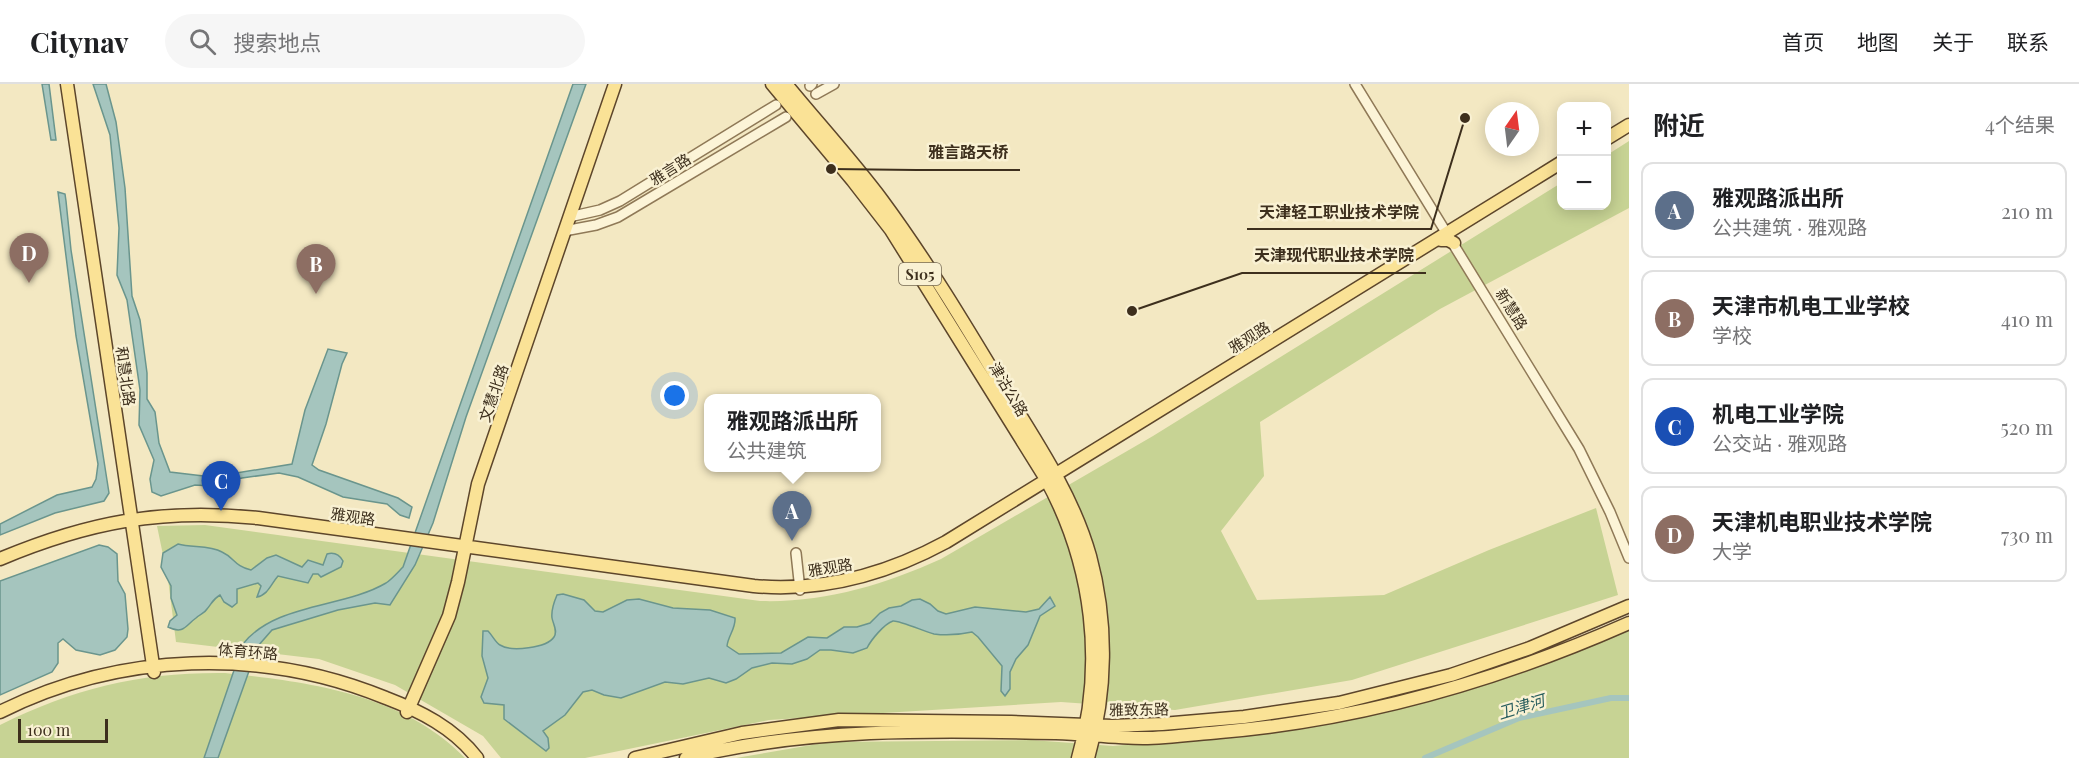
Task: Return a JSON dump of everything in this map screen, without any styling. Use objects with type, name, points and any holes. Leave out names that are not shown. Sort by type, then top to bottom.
[{"type":"main road","name":"和慧北路","points":[[68,84],[157,669]]},
{"type":"main road","name":"和慧北路","points":[[74,84],[135,520]]},
{"type":"main road","name":"文慧北路","points":[[406,709],[448,616],[457,588],[467,510],[480,461],[610,84]]},
{"type":"main road","name":"文慧北路","points":[[462,548],[478,484],[615,84]]},
{"type":"main road","name":"津沽公路","points":[[772,84],[891,230],[1052,478]]},
{"type":"main road","name":"津沽公路","points":[[786,84],[897,221],[968,330],[1080,527],[1095,580],[1103,645],[1102,686],[1091,730],[1088,758]]},
{"type":"main road","points":[[1611,131],[1629,120]]},
{"type":"main road","points":[[1611,136],[1629,125]]},
{"type":"main road","name":"雅观路","points":[[1449,236],[1557,165]]},
{"type":"main road","name":"雅观路","points":[[0,561],[64,534],[135,520],[177,515],[239,516],[735,584],[800,588],[850,580],[891,568],[916,558],[945,542],[1557,170]]},
{"type":"main road","name":"雅致东路","points":[[687,758],[723,749],[828,736],[1091,730],[1244,717],[1339,703],[1451,675],[1530,648],[1629,606]]},
{"type":"main road","name":"雅致东路","points":[[635,758],[742,733],[839,720],[1091,730],[1145,738],[1250,730],[1367,711],[1409,701],[1558,654],[1629,623]]},
{"type":"main road","name":"体育环路","points":[[0,712],[44,693],[114,672],[230,666],[254,668],[333,686],[430,718],[453,734],[477,758]]},
{"type":"main road","name":"体育环路","points":[[0,719],[33,703],[71,690],[157,669]]},
{"type":"main road","name":"体育环路","points":[[406,709],[450,738],[470,758]]},
{"type":"main road","name":"津沽公路","points":[[1078,758],[1091,730]]},
{"type":"street","points":[[813,88],[834,84]]},
{"type":"street","name":"新慧路","points":[[1355,84],[1579,449],[1595,479],[1629,558]]},
{"type":"street","name":"新慧路","points":[[1362,84],[1449,236],[1537,368],[1582,444],[1629,544]]},
{"type":"street","name":"雅言路","points":[[569,217],[600,210],[620,201],[776,105]]},
{"type":"street","name":"雅言路","points":[[564,231],[596,225],[618,217],[786,117]]},
{"type":"street","points":[[796,553],[800,588]]},
{"type":"green space","points":[[1629,141],[1629,208],[1440,309],[1260,422],[1264,476],[1221,531],[1257,600],[1384,595],[1596,508],[1618,595],[1352,680],[1175,710],[1061,702],[769,720],[585,758],[501,758],[483,736],[395,685],[319,659],[176,642],[168,579],[157,526],[205,525],[760,601],[784,601],[830,595],[897,577],[941,559],[1153,436],[1557,185],[1557,210],[1611,210],[1611,152]]},
{"type":"green space","points":[[1629,628],[1629,758],[736,758],[829,742],[1031,740],[1113,746],[1235,736],[1377,713]]},
{"type":"green space","points":[[195,673],[225,673],[322,687],[384,705],[440,736],[465,758],[0,758],[0,725],[55,701],[137,679]]},
{"type":"water","points":[[42,84],[49,84],[56,140],[51,140]]},
{"type":"water","points":[[93,84],[106,84],[116,122],[125,188],[132,296],[140,320],[147,373],[147,399],[155,412],[159,443],[170,472],[212,477],[292,464],[305,410],[328,349],[347,353],[312,465],[319,470],[398,498],[412,507],[409,518],[400,515],[387,504],[343,497],[298,477],[279,473],[242,478],[211,486],[195,485],[161,496],[152,492],[150,479],[154,460],[139,425],[140,390],[127,300],[117,275],[119,228],[110,135]]},
{"type":"water","points":[[573,84],[586,84],[466,417],[433,523],[415,565],[390,605],[375,603],[338,610],[272,630],[258,646],[218,758],[204,758],[243,644],[273,621],[291,613],[369,591],[386,583],[403,567]]},
{"type":"water","points":[[58,192],[65,194],[71,250],[109,493],[104,501],[55,513],[0,535],[0,524],[57,495],[92,487],[96,479],[98,464],[76,336]]},
{"type":"water","points":[[178,544],[217,550],[251,570],[267,558],[276,555],[302,567],[308,560],[323,565],[327,554],[330,553],[338,555],[343,561],[341,567],[321,577],[313,574],[308,583],[278,576],[267,592],[261,596],[257,597],[261,586],[258,583],[237,589],[237,603],[232,607],[224,602],[220,595],[205,612],[178,630],[168,627],[170,621],[177,615],[171,598],[171,586],[161,567],[163,553]]},
{"type":"water","points":[[99,545],[108,547],[117,554],[118,581],[125,594],[127,637],[115,650],[100,655],[76,650],[63,639],[58,643],[58,663],[52,672],[0,695],[0,581]]},
{"type":"water","points":[[563,594],[584,600],[595,611],[603,612],[627,600],[639,599],[673,608],[710,610],[735,618],[727,646],[739,654],[781,653],[808,637],[827,638],[844,627],[857,627],[870,623],[889,608],[901,606],[912,600],[920,599],[946,614],[975,607],[1026,612],[1039,609],[1050,597],[1055,606],[1040,616],[1028,645],[1016,659],[1010,672],[1010,689],[1005,696],[1001,691],[1002,666],[972,632],[953,635],[934,634],[893,621],[878,633],[867,648],[853,653],[820,650],[807,659],[792,664],[772,663],[752,668],[726,683],[709,678],[683,684],[665,682],[621,698],[592,690],[583,692],[565,715],[543,731],[548,738],[549,748],[546,751],[504,719],[504,705],[484,703],[481,697],[488,678],[482,656],[483,631],[488,631],[498,644],[505,647],[528,648],[544,644],[555,635],[552,609],[557,595]]},
{"type":"waterway","name":"卫津河","points":[[1425,758],[1519,718],[1611,698],[1629,698]]},
{"type":"place","name":"天津轻工职业技术学院","points":[[1465,118]]},
{"type":"place","name":"雅言路天桥","points":[[831,169]]},
{"type":"place","name":"天津机电职业技术学院","points":[[29,283]]},
{"type":"place","name":"天津市机电工业学校","points":[[316,294]]},
{"type":"place","name":"天津现代职业技术学院","points":[[1132,311]]},
{"type":"place","name":"机电工业学院","points":[[221,511]]},
{"type":"place","name":"雅观路派出所","points":[[792,541]]}]
